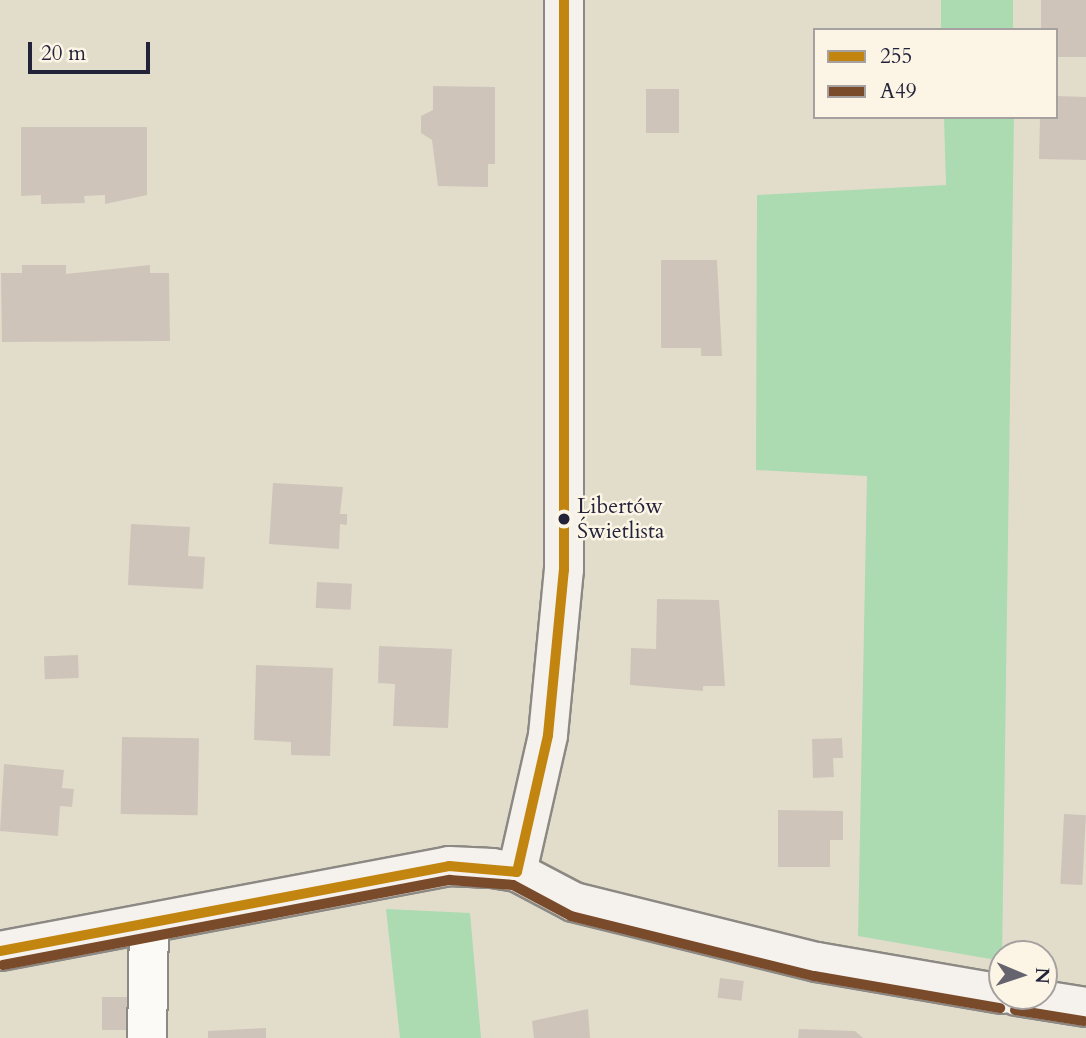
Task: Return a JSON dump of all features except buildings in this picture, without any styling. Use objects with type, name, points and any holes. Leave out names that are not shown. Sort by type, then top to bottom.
[{"type":"street","points":[[517,872],[548,735],[563,583],[564,0]]},
{"type":"street","points":[[0,951],[449,866],[517,872],[573,902],[817,962],[988,992]]},
{"type":"street","points":[[147,1038],[149,924]]},
{"type":"street","points":[[1058,1003],[1086,1007]]},
{"type":"green space","points":[[941,0],[1013,0],[1013,28],[941,28]]},
{"type":"green space","points":[[944,119],[1014,119],[1002,940],[988,940],[988,959],[858,936],[867,476],[756,470],[757,195],[946,185]]},
{"type":"green space","points":[[386,909],[470,913],[481,1038],[400,1038]]},
{"type":"transit line","name":"255","points":[[517,872],[548,735],[564,570],[564,0]]},
{"type":"transit line","name":"255","points":[[0,951],[449,866],[517,872]]},
{"type":"transit line","name":"A49","points":[[3,965],[450,880],[513,885],[571,916],[814,976],[988,1006]]},
{"type":"transit line","name":"A49","points":[[1015,1010],[1084,1021]]},
{"type":"place","name":"Libertów Świetlista","points":[[564,519]]}]
